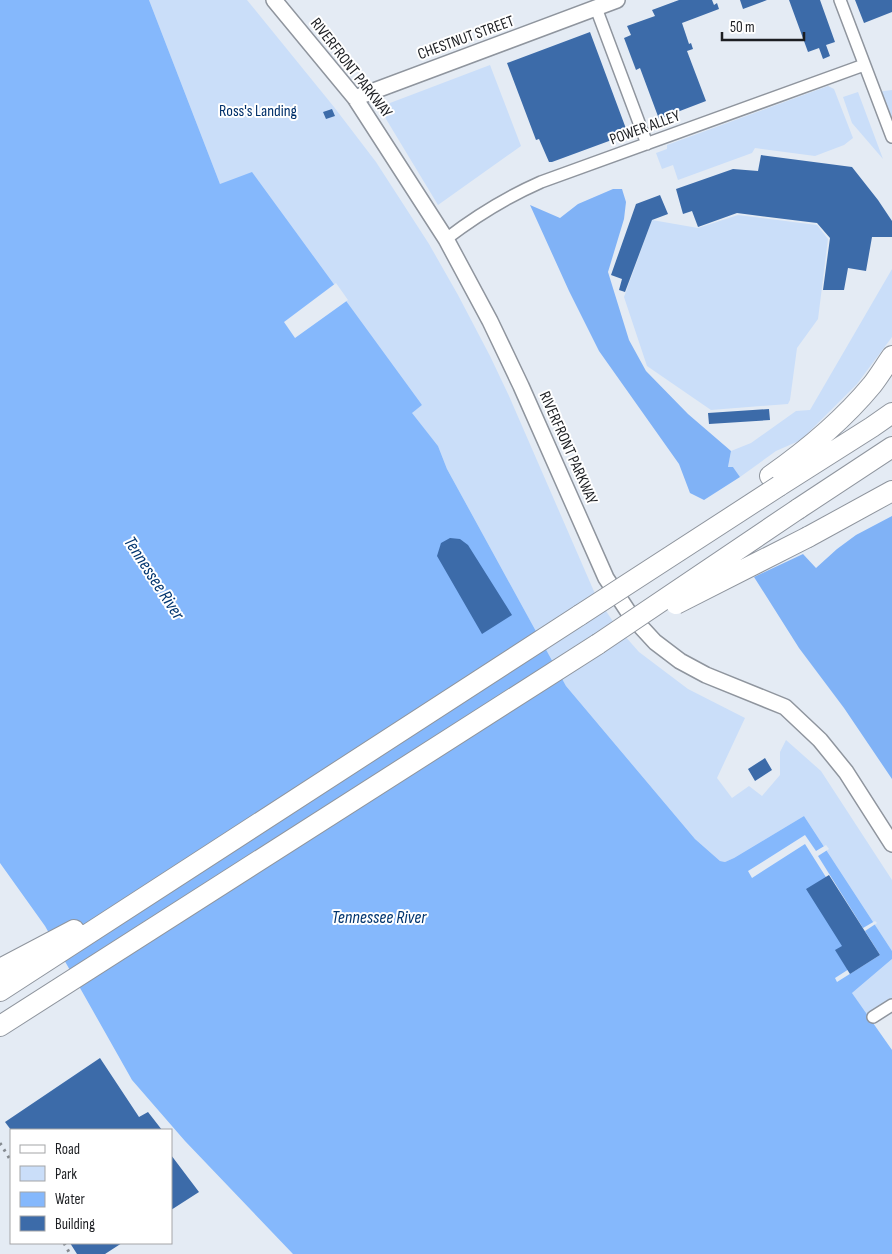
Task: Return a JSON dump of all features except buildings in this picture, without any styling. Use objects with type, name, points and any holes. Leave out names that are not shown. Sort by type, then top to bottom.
[{"type":"highway","points":[[775,481],[798,456],[849,410],[872,384],[892,356]]},
{"type":"highway","points":[[0,991],[580,615],[775,481],[872,427],[892,413]]},
{"type":"highway","points":[[0,1026],[598,644],[892,447]]},
{"type":"highway","points":[[598,644],[808,537],[892,491]]},
{"type":"highway","points":[[0,968],[191,868]]},
{"type":"main road","name":"RIVERFRONT PARKWAY","points":[[274,0],[356,98],[446,239],[490,321],[521,386],[606,578],[632,616],[655,642],[680,661],[706,676],[785,708],[820,740],[846,772],[892,844]]},
{"type":"main road","name":"CHESTNUT STREET","points":[[356,98],[595,4],[617,0]]},
{"type":"street","points":[[840,0],[892,137]]},
{"type":"street","points":[[595,4],[647,144]]},
{"type":"street","name":"POWER ALLEY","points":[[446,239],[497,205],[530,188],[864,65]]},
{"type":"street","points":[[873,1017],[892,1005]]},
{"type":"green space","name":"Ross's Landing","points":[[149,0],[247,0],[334,107],[376,162],[429,244],[458,295],[509,396],[596,596],[616,626],[639,652],[688,689],[745,718],[717,778],[732,798],[749,786],[762,796],[780,775],[780,752],[786,740],[821,771],[892,880],[892,951],[804,816],[734,858],[725,862],[720,861],[695,839],[566,686],[447,469],[438,446],[411,413],[422,405],[220,184]]},
{"type":"green space","points":[[490,65],[521,146],[438,205],[386,119],[386,108],[390,103]]},
{"type":"green space","points":[[828,86],[834,89],[853,138],[844,145],[815,156],[755,148],[752,153],[678,180],[673,165],[662,169],[656,153],[667,149],[667,145]]},
{"type":"green space","points":[[892,90],[892,128],[877,92]]},
{"type":"green space","points":[[858,92],[883,159],[852,123],[843,97]]},
{"type":"green space","points":[[738,215],[817,225],[828,239],[818,319],[797,348],[788,404],[711,410],[647,366],[624,297],[652,220],[698,228]]},
{"type":"green space","points":[[892,269],[892,337],[857,384],[801,440],[776,451],[740,477],[733,467],[728,467],[731,451],[751,443],[796,411],[810,410]]},
{"type":"green space","points":[[892,959],[892,1000],[867,1015],[852,993]]},
{"type":"shaded area","points":[[613,189],[622,189],[626,202],[624,219],[608,272],[629,340],[646,371],[688,414],[731,451],[728,467],[733,467],[740,477],[704,500],[690,493],[679,464],[599,351],[530,205],[560,218],[578,204]]},
{"type":"shaded area","points":[[892,516],[892,779],[844,708],[799,648],[754,577],[803,554],[816,568],[856,535]]},
{"type":"water","name":"Tennessee River","points":[[0,0],[149,0],[220,184],[252,172],[422,405],[412,413],[438,446],[447,469],[566,686],[695,839],[720,861],[725,862],[734,858],[804,816],[892,951],[892,959],[852,993],[892,1050],[892,1254],[293,1254],[185,1141],[132,1080],[45,926],[0,863]]},
{"type":"pier","points":[[336,283],[348,300],[295,338],[284,322]]},
{"type":"pier","points":[[805,835],[816,851],[826,845],[829,849],[818,856],[863,928],[875,921],[877,923],[865,931],[880,955],[837,982],[835,978],[874,953],[805,844],[752,878],[748,871]]},
{"type":"railway","points":[[0,1143],[10,1159]]},
{"type":"railway","points":[[65,1244],[70,1254]]}]
